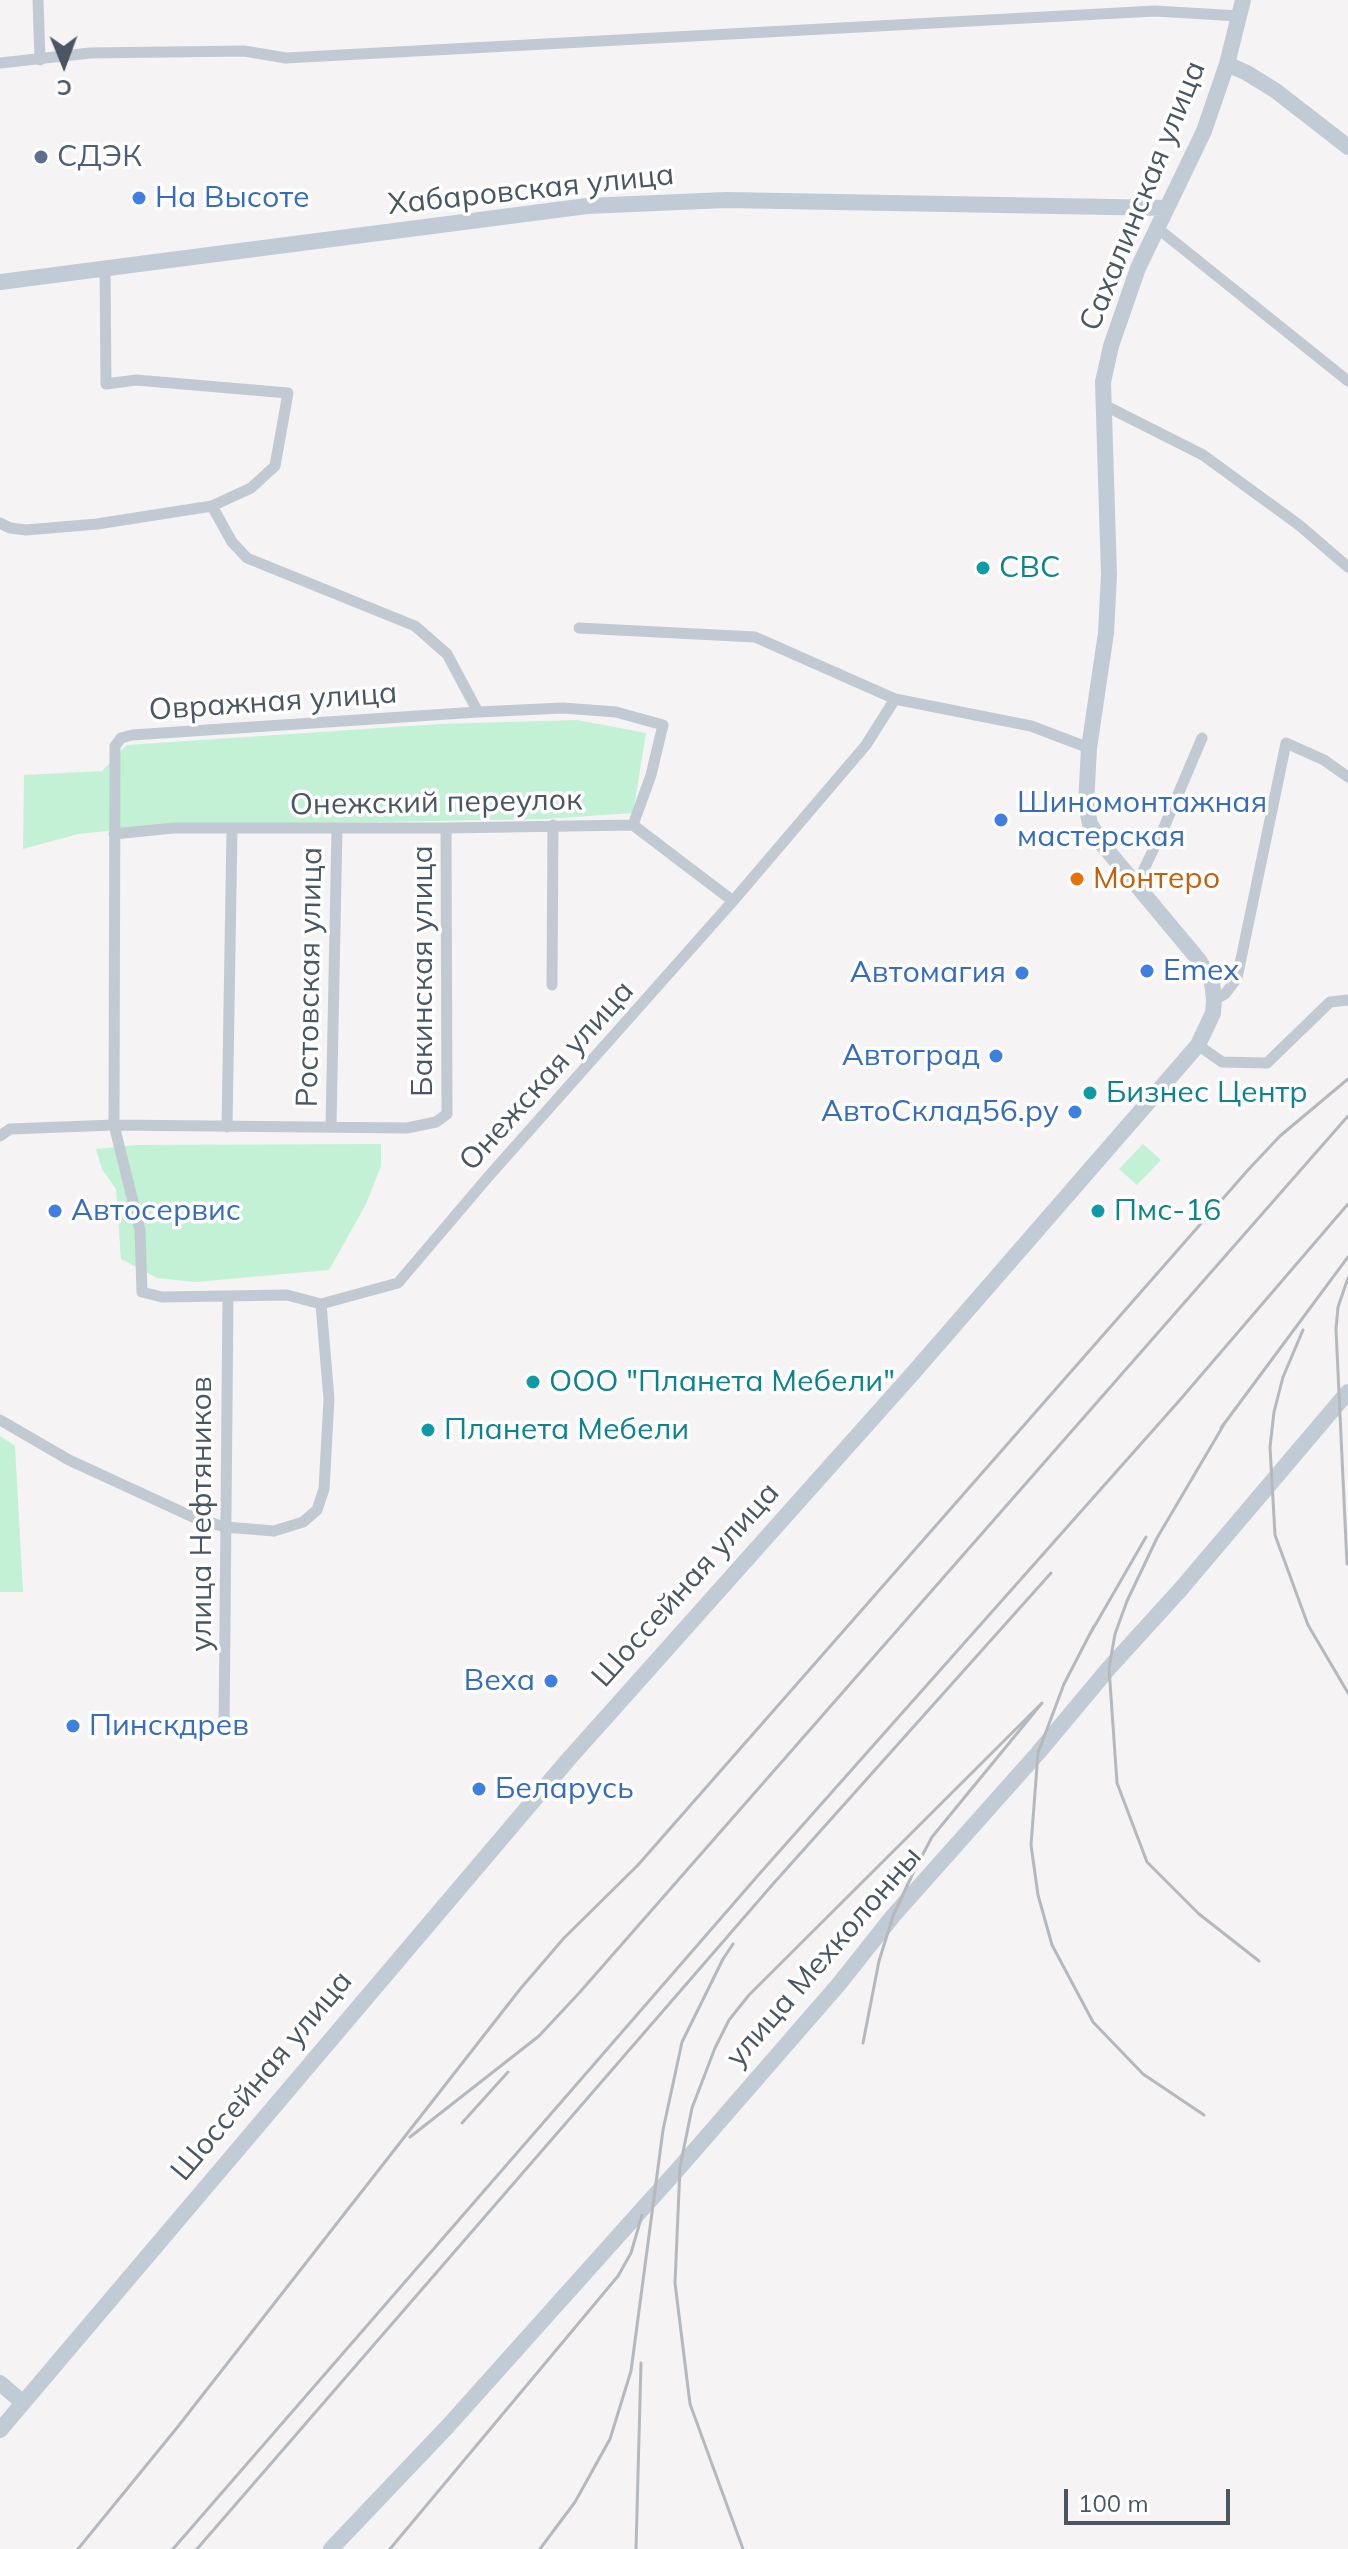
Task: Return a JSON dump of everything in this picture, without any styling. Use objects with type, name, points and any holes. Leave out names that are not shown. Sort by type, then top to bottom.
[{"type":"street","points":[[38,0],[40,60]]},
{"type":"street","points":[[0,63],[90,53],[244,51],[286,58],[1241,8]]},
{"type":"street","name":"Сахалинская улица","points":[[1089,748],[1106,633],[1109,575],[1103,382],[1111,346],[1138,268],[1204,131],[1227,64],[1241,8]]},
{"type":"street","points":[[1227,64],[1276,91],[1348,147]]},
{"type":"street","name":"Хабаровская улица","points":[[0,282],[587,206],[726,200],[1166,208]]},
{"type":"street","points":[[1156,227],[1348,381]]},
{"type":"street","points":[[0,523],[26,530],[97,524],[212,506],[251,488],[275,466],[288,393],[136,380],[106,384],[105,269]]},
{"type":"street","points":[[1104,405],[1203,455],[1299,525],[1348,567]]},
{"type":"street","points":[[212,506],[232,542],[247,558],[415,626],[447,654],[478,712]]},
{"type":"street","points":[[579,628],[755,637],[895,699],[1031,726],[1089,748],[1086,794],[1090,824],[1103,845],[1206,971],[1212,982],[1214,1000],[1225,994],[1237,978],[1286,743],[1324,760],[1348,777]]},
{"type":"street","name":"Онежская улица","points":[[114,1125],[140,1230],[142,1292],[162,1297],[287,1295],[321,1304],[398,1283],[866,745],[895,699]]},
{"type":"street","name":"Овражная улица","points":[[114,834],[115,746],[121,738],[563,708],[616,712],[663,725],[651,775],[633,825]]},
{"type":"street","points":[[1136,886],[1202,738]]},
{"type":"street","points":[[552,985],[553,825]]},
{"type":"street","points":[[633,825],[733,901]]},
{"type":"street","name":"Онежский переулок","points":[[114,834],[173,828],[633,825]]},
{"type":"street","name":"Бакинская улица","points":[[331,1126],[407,1128],[431,1124],[447,1114],[446,828]]},
{"type":"street","points":[[227,1127],[232,829]]},
{"type":"street","name":"Ростовская улица","points":[[331,1126],[337,829]]},
{"type":"street","points":[[114,834],[114,1125]]},
{"type":"street","name":"Шоссейная улица","points":[[0,2430],[567,1761],[914,1372],[1198,1045],[1213,1013],[1214,1000]]},
{"type":"street","points":[[1198,1045],[1222,1062],[1267,1063],[1330,1002],[1348,1000]]},
{"type":"street","points":[[0,1136],[10,1129],[114,1125],[331,1126]]},
{"type":"street","name":"улица Нефтяников","points":[[224,1732],[228,1296]]},
{"type":"street","points":[[0,1420],[69,1460],[195,1518],[225,1527],[274,1531],[303,1522],[317,1510],[324,1489],[329,1399],[321,1304]]},
{"type":"street","name":"улица Мехколонны","points":[[331,2549],[448,2426],[680,2167],[839,1984],[893,1916],[1180,1590],[1348,1392]]},
{"type":"street","points":[[0,2383],[22,2402]]},
{"type":"green space","points":[[577,720],[646,733],[633,813],[545,819],[154,826],[78,834],[23,849],[24,775],[102,771],[127,745],[440,724]]},
{"type":"green space","points":[[381,1144],[381,1166],[366,1204],[329,1270],[195,1282],[157,1278],[121,1259],[116,1189],[102,1169],[96,1149],[136,1145]]},
{"type":"green space","points":[[1143,1144],[1161,1160],[1137,1185],[1119,1169]]},
{"type":"green space","points":[[0,1436],[15,1446],[23,1592],[0,1592]]},
{"type":"railway","points":[[78,2549],[176,2429],[521,1988],[564,1938],[638,1865],[1248,1170],[1280,1136],[1348,1079]]},
{"type":"railway","points":[[410,2137],[539,2036],[580,1992],[1348,1116]]},
{"type":"railway","points":[[173,2549],[761,1872],[1179,1401],[1348,1204]]},
{"type":"railway","points":[[1221,1428],[1348,1257]]},
{"type":"railway","points":[[1347,1564],[1336,1329],[1338,1307],[1348,1278]]},
{"type":"railway","points":[[1303,1330],[1283,1377],[1274,1412],[1270,1447],[1275,1535],[1308,1625],[1348,1693]]},
{"type":"railway","points":[[1226,1421],[1157,1538],[1127,1601],[1115,1634],[1109,1668],[1117,1783],[1147,1862],[1199,1914],[1259,1961]]},
{"type":"railway","points":[[1090,1634],[1146,1537]]},
{"type":"railway","points":[[197,2549],[773,1884],[1051,1573]]},
{"type":"railway","points":[[1094,1626],[1064,1684],[1038,1753],[1031,1845],[1038,1895],[1052,1945],[1093,2022],[1143,2074],[1204,2115]]},
{"type":"railway","points":[[743,2549],[690,2404],[675,2283],[680,2167],[692,2108],[729,2020],[749,1995],[1042,1703],[932,1837],[914,1871],[893,1916],[879,1961],[863,2043]]},
{"type":"railway","points":[[540,2549],[575,2502],[610,2439],[631,2371],[663,2130],[682,2042],[733,1944]]},
{"type":"railway","points":[[462,2123],[508,2072]]},
{"type":"railway","points":[[390,2549],[618,2276],[631,2253],[642,2215]]},
{"type":"railway","points":[[636,2549],[641,2363]]},
{"type":"place","name":"СДЭК","points":[[41,157]]},
{"type":"place","name":"На Высоте","points":[[139,198]]},
{"type":"place","name":"СВС","points":[[983,568]]},
{"type":"place","name":"Шиномонтажная мастерская","points":[[1001,820]]},
{"type":"place","name":"Монтеро","points":[[1077,879]]},
{"type":"place","name":"Emex","points":[[1147,971]]},
{"type":"place","name":"Автомагия","points":[[1022,973]]},
{"type":"place","name":"Автоград","points":[[996,1056]]},
{"type":"place","name":"Бизнес Центр","points":[[1090,1093]]},
{"type":"place","name":"АвтоСклад56.ру","points":[[1075,1112]]},
{"type":"place","name":"Автосервис","points":[[55,1211]]},
{"type":"place","name":"Пмс-16","points":[[1098,1211]]},
{"type":"place","name":"ООО \"Планета Мебели\"","points":[[533,1382]]},
{"type":"place","name":"Планета Мебели","points":[[428,1430]]},
{"type":"place","name":"Веха","points":[[551,1681]]},
{"type":"place","name":"Пинскдрев","points":[[73,1726]]},
{"type":"place","name":"Беларусь","points":[[479,1789]]}]
